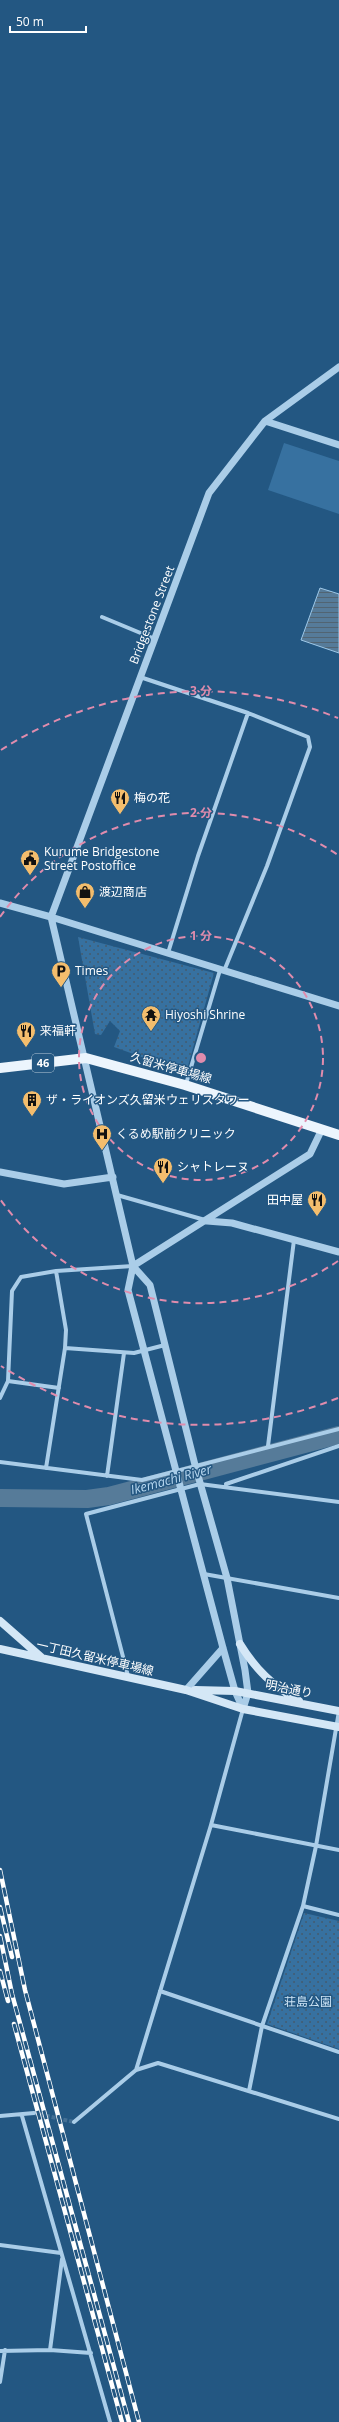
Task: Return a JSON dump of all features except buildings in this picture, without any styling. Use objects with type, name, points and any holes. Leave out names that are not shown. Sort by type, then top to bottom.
[{"type":"main road","name":"46","points":[[0,1068],[86,1058]]},
{"type":"main road","name":"久留米停車場線","points":[[86,1058],[185,1085],[339,1135]]},
{"type":"main road","points":[[0,1621],[43,1658]]},
{"type":"main road","points":[[240,1644],[265,1678],[305,1704]]},
{"type":"main road","name":"一丁田久留米停車場線","points":[[0,1649],[186,1690],[243,1709]]},
{"type":"main road","name":"一丁田久留米停車場線","points":[[186,1690],[235,1690]]},
{"type":"main road","name":"明治通り","points":[[235,1690],[339,1710]]},
{"type":"main road","points":[[243,1709],[338,1727]]},
{"type":"street","name":"Bridgestone Street","points":[[52,917],[209,493],[265,421],[339,367]]},
{"type":"street","points":[[265,421],[339,445]]},
{"type":"street","points":[[102,617],[155,639]]},
{"type":"street","points":[[140,677],[248,713],[308,737],[310,747],[267,866],[222,970],[185,1085]]},
{"type":"street","points":[[168,954],[198,856],[248,713]]},
{"type":"street","points":[[0,903],[52,917],[339,1006]]},
{"type":"street","points":[[52,917],[86,1058],[133,1266],[128,1290],[204,1574],[222,1648],[235,1690],[243,1709]]},
{"type":"street","points":[[0,1398],[8,1381],[12,1291],[21,1277],[56,1271],[133,1266],[207,1221],[310,1154],[322,1129]]},
{"type":"street","points":[[0,1172],[64,1184],[113,1177]]},
{"type":"street","points":[[117,1195],[207,1221],[232,1224],[339,1252]]},
{"type":"street","points":[[268,1446],[294,1240]]},
{"type":"street","points":[[133,1266],[150,1285],[195,1465],[227,1578],[248,1693],[211,1825],[136,2070]]},
{"type":"street","points":[[46,1468],[65,1348],[66,1330],[56,1271]]},
{"type":"street","points":[[65,1348],[124,1353],[165,1345]]},
{"type":"street","points":[[106,1476],[124,1353]]},
{"type":"street","points":[[8,1381],[59,1388]]},
{"type":"street","points":[[0,1462],[142,1480],[268,1446],[339,1429]]},
{"type":"street","points":[[223,1485],[339,1446]]},
{"type":"street","points":[[128,1677],[86,1514],[180,1488],[200,1484],[223,1485],[339,1502]]},
{"type":"street","points":[[204,1574],[339,1598]]},
{"type":"street","points":[[186,1690],[222,1648]]},
{"type":"street","points":[[249,2091],[262,2026],[303,1906],[316,1846],[338,1727],[339,1710]]},
{"type":"street","points":[[211,1825],[339,1850]]},
{"type":"street","points":[[303,1906],[339,1915]]},
{"type":"street","points":[[160,1991],[339,2052]]},
{"type":"street","points":[[74,2122],[136,2070],[158,2063],[339,2119]]},
{"type":"street","points":[[0,2116],[22,2116],[34,2113]]},
{"type":"street","points":[[22,2116],[110,2422]]},
{"type":"street","points":[[0,2245],[62,2255]]},
{"type":"street","points":[[50,2350],[62,2255]]},
{"type":"street","points":[[0,2382],[2,2351],[50,2350],[91,2353]]},
{"type":"green space","points":[[284,443],[339,461],[339,514],[268,490]]},
{"type":"green space","points":[[78,937],[214,973],[186,1073],[114,1047],[120,1031],[110,1021],[101,1035],[95,1034]]},
{"type":"green space","name":"荘島公園","points":[[304,1913],[339,1921],[339,2049],[267,2024]]},
{"type":"shaded area","points":[[320,588],[339,594],[339,653],[301,640]]},
{"type":"waterway","name":"Ikemachi River","points":[[0,1498],[87,1499],[109,1496],[339,1435]]},
{"type":"tunnel","points":[[34,2113],[74,2122]]},
{"type":"railway","points":[[0,1870],[25,1990],[139,2422]]},
{"type":"railway","points":[[0,1907],[12,1957]]},
{"type":"railway","points":[[0,1936],[12,1994],[129,2422]]},
{"type":"railway","points":[[0,1971],[8,2001]]},
{"type":"railway","points":[[14,2024],[122,2422]]},
{"type":"place","name":"梅の花","points":[[120,815]]},
{"type":"place","name":"Kurume Bridgestone Street Postoffice","points":[[30,876]]},
{"type":"place","name":"渡辺商店","points":[[85,909]]},
{"type":"place","name":"Times","points":[[61,988]]},
{"type":"place","name":"Hiyoshi Shrine","points":[[151,1032]]},
{"type":"place","name":"来福軒","points":[[26,1048]]},
{"type":"place","name":"ザ・ライオンズ久留米ウェリスタワー","points":[[32,1117]]},
{"type":"place","name":"くるめ駅前クリニック","points":[[102,1151]]},
{"type":"place","name":"シャトレーヌ","points":[[163,1184]]},
{"type":"place","name":"田中屋","points":[[317,1217]]}]
